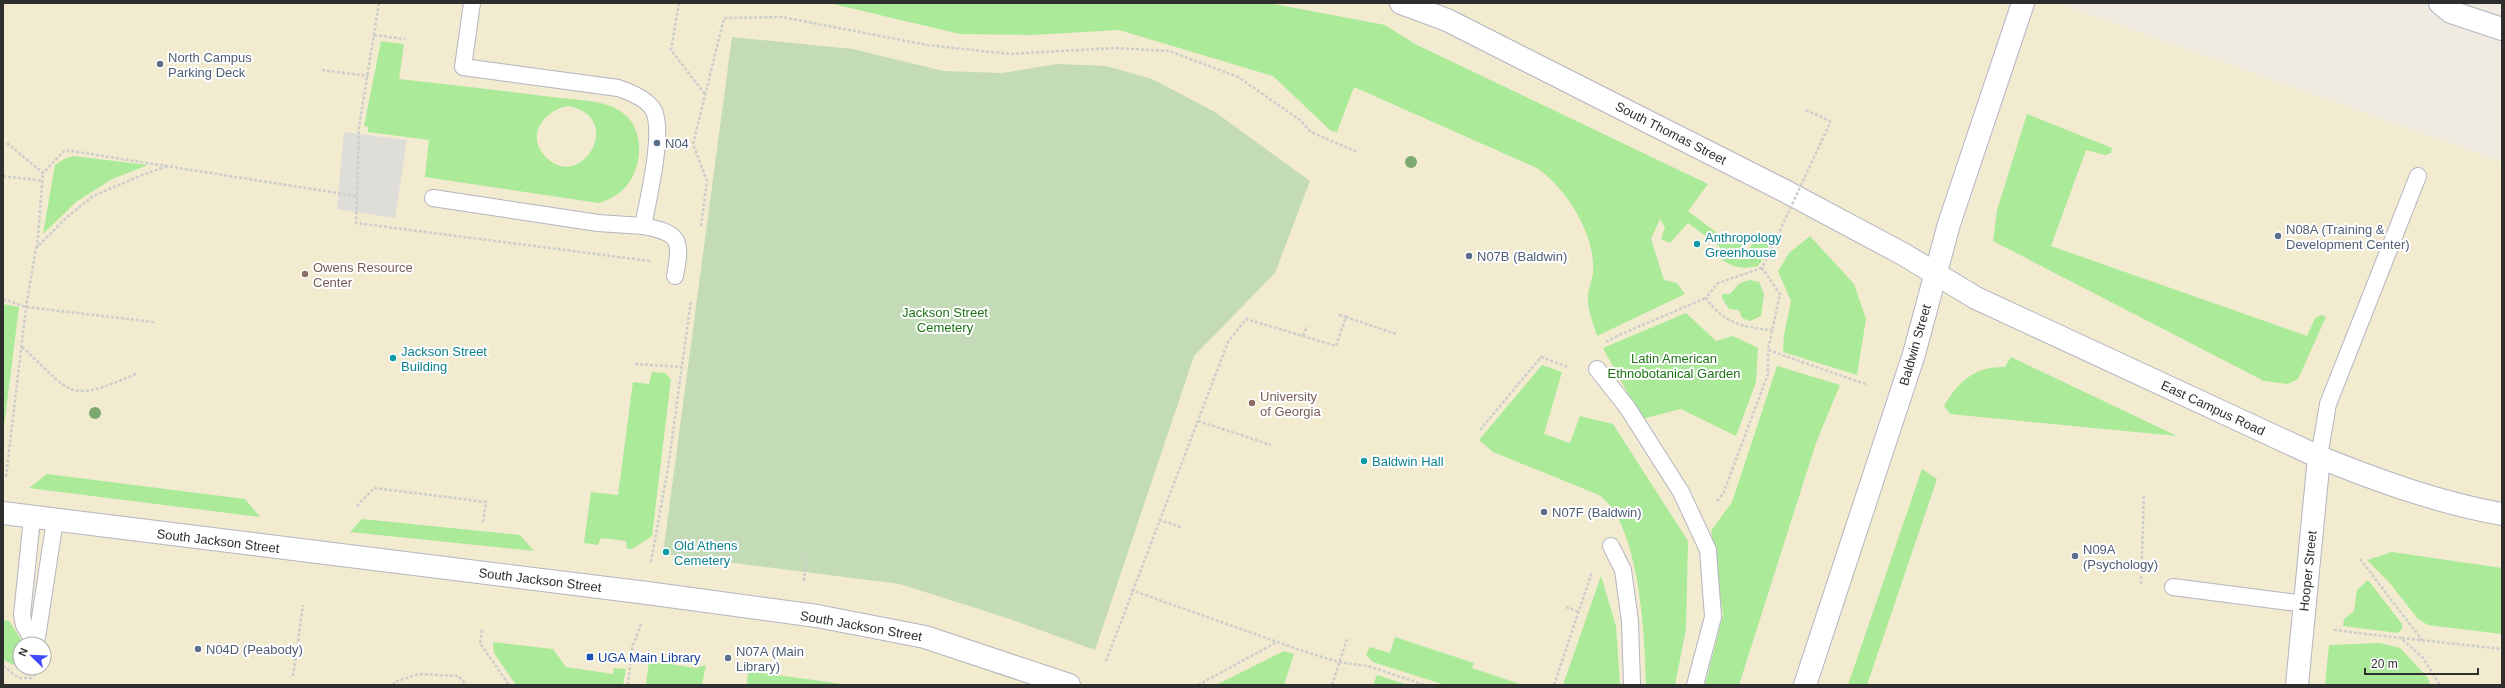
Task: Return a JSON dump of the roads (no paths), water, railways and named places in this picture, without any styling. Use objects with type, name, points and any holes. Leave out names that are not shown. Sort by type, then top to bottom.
[{"type":"street","name":"South Thomas Street","points":[[1401,3],[1447,20],[1718,156],[1903,254],[1935,275]]},
{"type":"street","name":"Baldwin Street","points":[[1805,685],[1914,354],[1949,224],[2023,3]]},
{"type":"street","points":[[2440,3],[2451,12],[2502,29]]},
{"type":"street","name":"East Campus Road","points":[[1935,275],[1976,298],[2319,457],[2378,481],[2477,510],[2502,514]]},
{"type":"street","name":"Hooper Street","points":[[2297,685],[2319,457]]},
{"type":"street","name":"South Jackson Street","points":[[3,513],[32,518],[639,592],[817,616],[925,636],[1069,685]]},
{"type":"lane","points":[[472,3],[463,67],[618,88],[630,92],[654,109],[657,132],[652,179],[643,226]]},
{"type":"lane","points":[[2319,457],[2328,404],[2418,176]]},
{"type":"lane","points":[[433,198],[598,224],[643,226],[665,230],[676,239],[678,250],[676,270]]},
{"type":"lane","points":[[1599,371],[1627,407],[1681,492],[1708,550],[1713,617],[1696,685]]},
{"type":"lane","points":[[30,636],[26,630],[22,615],[32,518]]},
{"type":"lane","points":[[36,636],[56,520]]},
{"type":"lane","points":[[1611,546],[1623,570],[1630,621],[1632,685]]},
{"type":"lane","points":[[2173,587],[2305,604]]},
{"type":"place","name":"North Campus Parking Deck","points":[[160,64]]},
{"type":"place","name":"N04","points":[[657,143]]},
{"type":"place","name":"N08A (Training & Development Center)","points":[[2278,236]]},
{"type":"place","name":"Anthropology Greenhouse","points":[[1697,244]]},
{"type":"place","name":"N07B (Baldwin)","points":[[1469,256]]},
{"type":"place","name":"Owens Resource Center","points":[[305,274]]},
{"type":"place","name":"Jackson Street Building","points":[[393,358]]},
{"type":"place","name":"University of Georgia","points":[[1252,403]]},
{"type":"place","name":"Baldwin Hall","points":[[1364,461]]},
{"type":"place","name":"N07F (Baldwin)","points":[[1544,512]]},
{"type":"place","name":"Old Athens Cemetery","points":[[666,552]]},
{"type":"place","name":"N09A (Psychology)","points":[[2075,556]]},
{"type":"place","name":"N04D (Peabody)","points":[[198,649]]},
{"type":"place","name":"UGA Main Library","points":[[590,657]]},
{"type":"place","name":"N07A (Main Library)","points":[[728,658]]},
{"type":"park label","name":"Jackson Street Cemetery","points":[[945,320]]},
{"type":"park label","name":"Latin American Ethnobotanical Garden","points":[[1674,366]]}]
